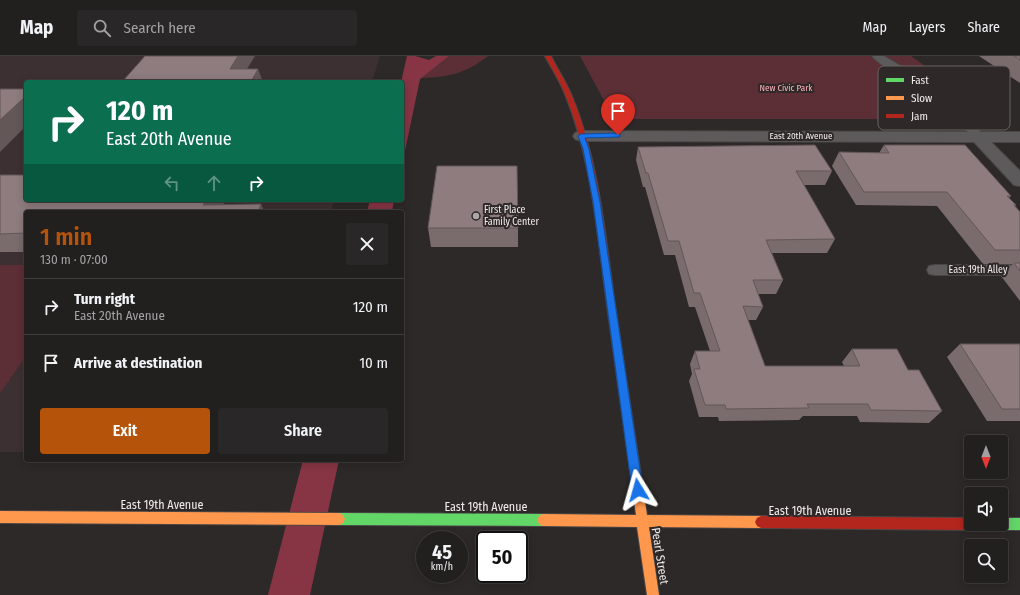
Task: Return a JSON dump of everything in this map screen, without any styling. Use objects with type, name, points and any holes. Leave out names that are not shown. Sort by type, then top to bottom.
[{"type":"main road","name":"Pearl Street","points":[[548,56],[570,98],[586,149],[596,202],[654,595]]},
{"type":"main road","name":"East 19th Avenue","points":[[0,517],[280,517],[964,524]]},
{"type":"main road","points":[[1008,524],[1020,524]]},
{"type":"street","name":"East 20th Avenue","points":[[581,136],[1020,137]]},
{"type":"street","points":[[978,137],[1020,181]]},
{"type":"lane","points":[[877,56],[894,66]]},
{"type":"lane","points":[[973,130],[978,137]]},
{"type":"lane","name":"East 19th Alley","points":[[935,270],[1020,270]]},
{"type":"shaded area","points":[[0,56],[380,56],[373,80],[24,80],[24,202],[334,202],[332,210],[24,210],[24,452],[0,452]]},
{"type":"shaded area","points":[[407,56],[415,56],[429,60],[436,56],[449,56],[420,79],[404,155],[404,80],[401,80]]},
{"type":"shaded area","points":[[370,202],[394,202],[392,210],[368,210]]},
{"type":"shaded area","points":[[302,462],[339,462],[310,595],[268,595]]},
{"type":"green space","points":[[449,56],[488,56],[464,71],[440,77],[420,78]]},
{"type":"green space","name":"New Civic Park","points":[[580,56],[911,56],[925,66],[878,66],[878,119],[614,119]]},
{"type":"green space","points":[[0,265],[24,265],[24,359],[0,393]]},
{"type":"building","points":[[145,56],[238,56],[230,69],[258,69],[252,80],[124,80]]},
{"type":"building","points":[[1014,56],[1020,56],[1020,60]]},
{"type":"building","points":[[0,89],[24,89],[24,98],[0,120]]},
{"type":"building","points":[[815,145],[832,171],[796,171],[835,239],[766,240],[783,280],[753,280],[763,307],[743,306],[765,366],[860,366],[852,349],[897,349],[908,370],[919,370],[942,411],[871,410],[868,404],[807,404],[809,408],[726,409],[725,405],[705,405],[694,369],[700,369],[695,351],[720,351],[700,293],[694,293],[679,241],[668,241],[648,173],[646,173],[638,147]]},
{"type":"building","points":[[884,145],[965,145],[1011,196],[1007,196],[1016,205],[1014,205],[1020,212],[1020,250],[995,250],[947,192],[864,192],[839,152],[889,153]]},
{"type":"building","name":"First Place Family Center","points":[[437,166],[517,166],[518,228],[428,228]]},
{"type":"building","points":[[0,175],[24,175],[24,202],[205,202],[203,205],[261,204],[259,210],[24,210],[24,233],[0,234]]},
{"type":"building","points":[[1014,263],[1020,263],[1020,271]]},
{"type":"building","points":[[960,344],[1020,344],[1020,409],[1002,409]]},
{"type":"traffic: fast","points":[[339,519],[543,520]]},
{"type":"traffic: fast","points":[[1008,524],[1020,524]]},
{"type":"traffic: slow","points":[[611,305],[653,595]]},
{"type":"traffic: slow","points":[[0,517],[339,519]]},
{"type":"traffic: slow","points":[[543,520],[761,522]]},
{"type":"traffic: jam","points":[[548,56],[568,93],[586,149],[596,201],[611,305]]},
{"type":"traffic: jam","points":[[761,522],[964,524]]},
{"type":"place","name":"First Place Family Center","points":[[476,216]]},
{"type":"route","points":[[618,135],[581,136],[586,149],[596,202],[638,490]]}]
